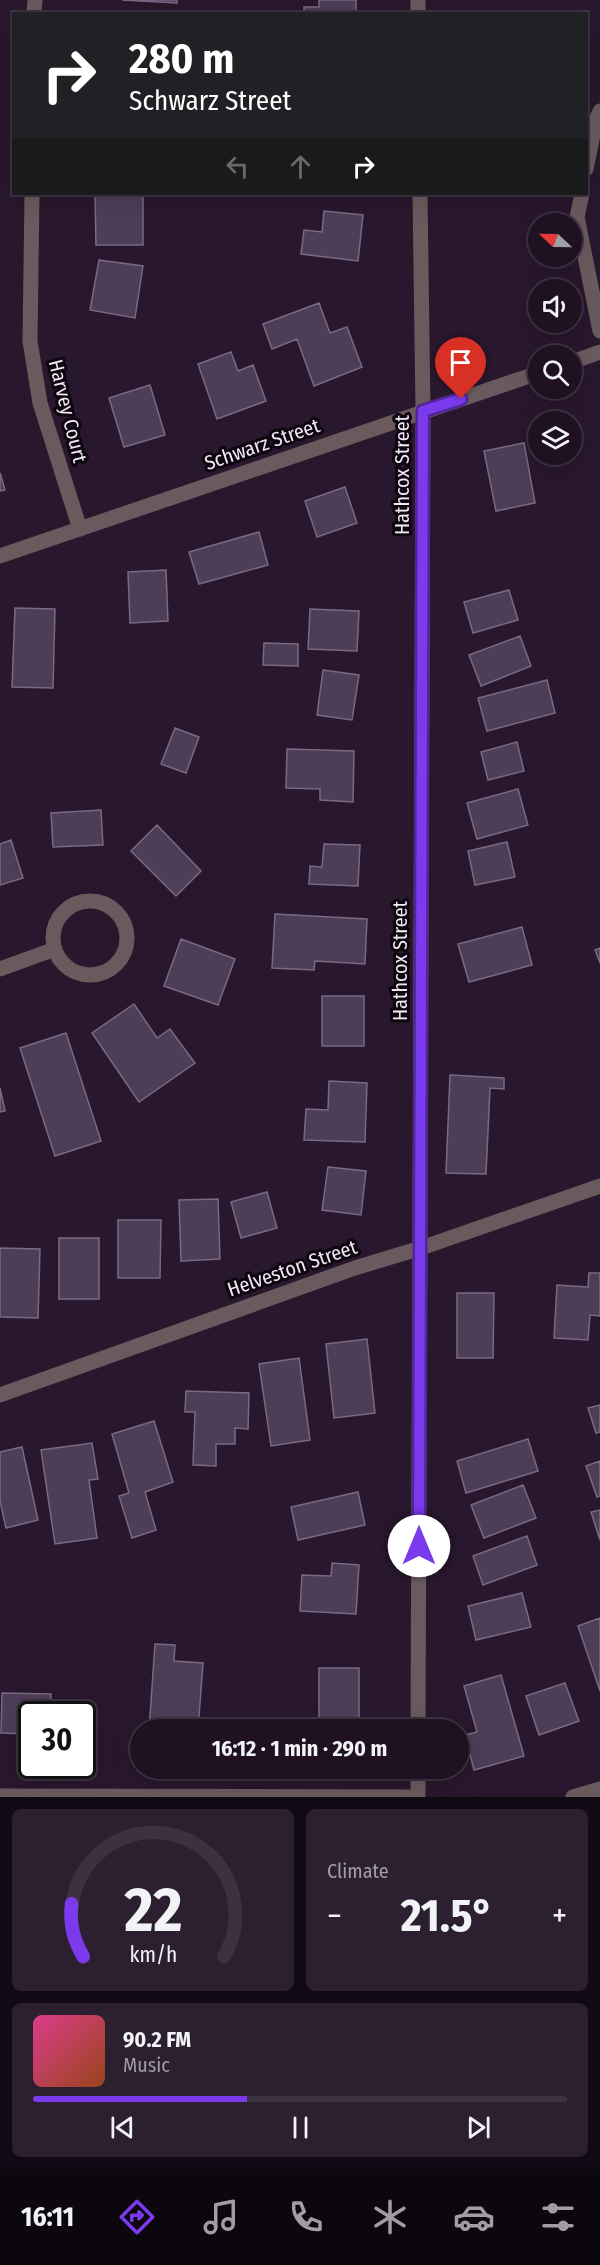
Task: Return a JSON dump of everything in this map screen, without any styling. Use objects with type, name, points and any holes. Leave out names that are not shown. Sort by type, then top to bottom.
[{"type":"street","points":[[588,159],[600,111]]},
{"type":"street","name":"Harvey Court","points":[[32,195],[30,342],[40,403],[80,529]]},
{"type":"street","name":"Hathcox Street","points":[[418,1719],[423,411],[420,195]]},
{"type":"street","points":[[582,195],[577,217],[600,331]]},
{"type":"street","points":[[582,358],[600,352]]},
{"type":"street","name":"Schwarz Street","points":[[0,556],[528,376]]},
{"type":"street","points":[[85,901],[110,906],[126,926],[128,939],[126,951],[112,969],[101,974],[90,976],[78,974],[60,960],[54,950],[53,937],[62,913],[73,905],[85,901]]},
{"type":"street","points":[[0,969],[54,950]]},
{"type":"street","name":"Helveston Street","points":[[0,1395],[355,1268],[421,1248],[600,1186]]},
{"type":"street","points":[[0,1796],[418,1797],[418,1779]]},
{"type":"street","points":[[573,1797],[600,1789]]},
{"type":"building","points":[[122,0],[177,0],[177,3]]},
{"type":"building","points":[[319,0],[356,0],[356,12],[304,12],[304,7],[319,7]]},
{"type":"building","points":[[95,195],[143,195],[143,245],[96,245]]},
{"type":"building","points":[[324,211],[363,215],[358,261],[301,254],[304,230],[322,232]]},
{"type":"building","points":[[99,260],[143,266],[135,318],[90,310]]},
{"type":"building","points":[[319,303],[330,333],[347,327],[362,367],[314,386],[297,339],[272,349],[263,324]]},
{"type":"building","points":[[231,352],[238,371],[253,365],[266,401],[217,419],[198,364]]},
{"type":"building","points":[[150,385],[165,435],[124,447],[109,398]]},
{"type":"building","points":[[524,443],[535,503],[496,511],[484,451]]},
{"type":"building","points":[[0,473],[5,490],[0,491]]},
{"type":"building","points":[[345,487],[357,523],[317,537],[305,501]]},
{"type":"building","points":[[259,532],[268,565],[199,584],[189,552]]},
{"type":"building","points":[[166,570],[168,621],[130,623],[128,572]]},
{"type":"building","points":[[509,590],[518,620],[473,633],[464,602]]},
{"type":"building","points":[[15,608],[55,609],[53,688],[12,687]]},
{"type":"building","points":[[310,609],[359,611],[357,651],[308,649]]},
{"type":"building","points":[[520,636],[531,666],[481,686],[469,655]]},
{"type":"building","points":[[264,643],[298,644],[298,666],[263,665]]},
{"type":"building","points":[[323,670],[359,675],[352,720],[317,715]]},
{"type":"building","points":[[547,680],[555,713],[487,731],[478,698]]},
{"type":"building","points":[[175,728],[199,737],[186,773],[161,764]]},
{"type":"building","points":[[517,742],[524,771],[488,780],[481,752]]},
{"type":"building","points":[[287,749],[354,751],[353,802],[320,800],[320,789],[286,788]]},
{"type":"building","points":[[518,789],[528,825],[477,839],[467,803]]},
{"type":"building","points":[[101,810],[103,845],[53,847],[51,813]]},
{"type":"building","points":[[157,825],[201,871],[176,896],[131,851]]},
{"type":"building","points":[[11,840],[23,878],[0,885],[0,844]]},
{"type":"building","points":[[507,842],[515,877],[475,885],[468,851]]},
{"type":"building","points":[[324,844],[360,845],[358,886],[309,884],[310,866],[322,867]]},
{"type":"building","points":[[275,914],[367,919],[365,964],[315,961],[314,970],[272,968]]},
{"type":"building","points":[[522,927],[532,965],[469,982],[458,944]]},
{"type":"building","points":[[181,939],[235,959],[218,1005],[164,986]]},
{"type":"building","points":[[600,948],[600,963],[595,950]]},
{"type":"building","points":[[322,996],[364,996],[364,1046],[322,1046]]},
{"type":"building","points":[[134,1004],[157,1038],[170,1029],[195,1063],[139,1102],[92,1033]]},
{"type":"building","points":[[66,1033],[101,1141],[55,1156],[20,1048]]},
{"type":"building","points":[[450,1075],[504,1078],[504,1089],[490,1088],[486,1174],[446,1173]]},
{"type":"building","points":[[329,1081],[367,1083],[365,1142],[304,1140],[306,1109],[328,1110]]},
{"type":"building","points":[[0,1088],[5,1111],[0,1112]]},
{"type":"building","points":[[328,1167],[366,1171],[361,1215],[322,1210]]},
{"type":"building","points":[[267,1192],[277,1228],[241,1238],[231,1202]]},
{"type":"building","points":[[218,1199],[220,1259],[181,1261],[179,1200]]},
{"type":"building","points":[[118,1220],[161,1220],[160,1278],[118,1278]]},
{"type":"building","points":[[59,1238],[99,1238],[99,1299],[59,1299]]},
{"type":"building","points":[[0,1248],[40,1249],[38,1318],[0,1317]]},
{"type":"building","points":[[589,1273],[600,1273],[600,1316],[590,1315],[588,1340],[554,1338],[557,1285],[588,1287]]},
{"type":"building","points":[[457,1293],[494,1293],[493,1358],[457,1358]]},
{"type":"building","points":[[367,1339],[375,1413],[334,1418],[326,1344]]},
{"type":"building","points":[[299,1358],[310,1440],[271,1446],[259,1364]]},
{"type":"building","points":[[186,1391],[249,1393],[248,1429],[235,1428],[235,1444],[216,1444],[216,1466],[193,1465],[195,1412],[185,1412]]},
{"type":"building","points":[[600,1405],[600,1432],[596,1433],[588,1408]]},
{"type":"building","points":[[154,1421],[173,1482],[145,1492],[156,1530],[132,1538],[119,1496],[129,1493],[112,1434]]},
{"type":"building","points":[[528,1439],[538,1471],[466,1493],[457,1461]]},
{"type":"building","points":[[92,1443],[98,1479],[89,1480],[97,1538],[55,1544],[41,1450]]},
{"type":"building","points":[[22,1447],[38,1520],[6,1528],[0,1501],[0,1452]]},
{"type":"building","points":[[600,1461],[600,1496],[597,1497],[586,1466]]},
{"type":"building","points":[[523,1485],[536,1518],[484,1538],[471,1505]]},
{"type":"building","points":[[358,1492],[365,1525],[298,1540],[291,1507]]},
{"type":"building","points":[[600,1510],[600,1540],[591,1512]]},
{"type":"building","points":[[527,1536],[537,1565],[483,1585],[473,1556]]},
{"type":"building","points":[[332,1563],[359,1565],[356,1614],[300,1611],[302,1575],[331,1576]]},
{"type":"building","points":[[522,1593],[531,1627],[476,1640],[468,1606]]},
{"type":"building","points":[[600,1618],[600,1691],[578,1626]]},
{"type":"building","points":[[155,1644],[175,1645],[174,1661],[203,1663],[199,1719],[150,1719]]},
{"type":"building","points":[[319,1668],[359,1668],[359,1719],[319,1719]]},
{"type":"building","points":[[501,1675],[524,1756],[474,1770],[469,1751],[469,1734],[477,1732],[464,1686]]},
{"type":"building","points":[[565,1683],[579,1721],[539,1735],[526,1696]]},
{"type":"building","points":[[2,1693],[51,1694],[51,1701],[18,1701],[18,1734],[1,1733]]},
{"type":"route","points":[[419,1546],[423,411],[461,399]]}]
